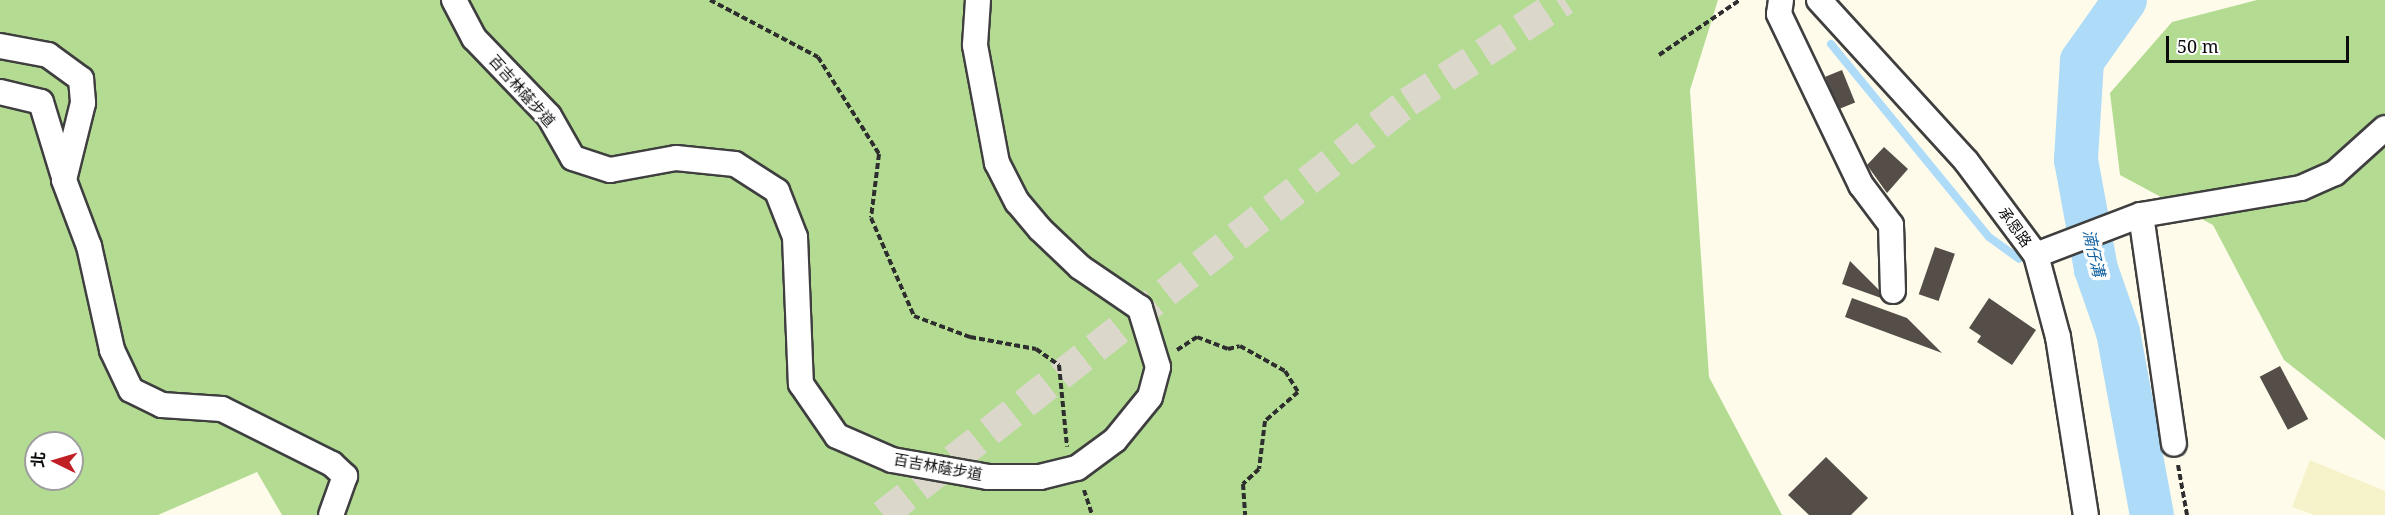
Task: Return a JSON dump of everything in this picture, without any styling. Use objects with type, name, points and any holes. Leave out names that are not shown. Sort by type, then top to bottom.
[{"type":"street","name":"百吉林蔭步道","points":[[454,0],[474,38],[549,116],[573,158],[610,170],[676,158],[735,164],[777,191],[795,237],[801,384],[837,436],[892,460],[988,477],[1040,477],[1077,468],[1115,440],[1150,397],[1158,367]]},
{"type":"street","points":[[978,0],[975,45],[997,163],[1017,202],[1040,229],[1080,267],[1140,308],[1158,367]]},
{"type":"street","points":[[1781,0],[1779,15],[1861,185],[1892,225],[1893,291]]},
{"type":"street","name":"承恩路","points":[[1819,0],[1966,161],[2036,255],[2058,337],[2086,515]]},
{"type":"street","points":[[0,46],[48,55],[81,79],[83,103],[64,180]]},
{"type":"street","points":[[0,92],[41,102],[64,180],[89,246],[112,350],[131,390],[162,405],[222,409],[332,464],[345,476],[331,515]]},
{"type":"street","points":[[2036,255],[2141,216],[2301,188],[2335,173],[2385,128]]},
{"type":"street","points":[[2141,216],[2174,444]]},
{"type":"path","points":[[710,0],[818,57],[879,154],[871,218],[914,316],[970,337],[1036,349],[1059,365],[1062,438],[1077,468],[1092,515]]},
{"type":"path","points":[[1659,55],[1740,0]]},
{"type":"path","points":[[1158,367],[1197,337],[1228,349],[1240,346],[1285,371],[1293,382],[1298,392],[1265,421],[1260,435],[1259,470],[1243,484],[1245,515]]},
{"type":"path","points":[[2174,444],[2187,515]]},
{"type":"shaded area","points":[[2310,460],[2385,491],[2385,515],[2315,515],[2292,507]]},
{"type":"green space","points":[[0,0],[1718,0],[1690,90],[1709,377],[1782,515],[282,515],[257,472],[158,515],[0,515]]},
{"type":"green space","points":[[2257,0],[2385,0],[2385,440],[2284,360],[2213,225],[2120,175],[2110,93],[2172,22]]},
{"type":"building","points":[[1842,70],[1855,102],[1838,109],[1825,77]]},
{"type":"building","points":[[1884,147],[1908,169],[1887,193],[1867,165]]},
{"type":"building","points":[[1935,247],[1955,254],[1939,301],[1919,294]]},
{"type":"building","points":[[1850,261],[1879,290],[1881,298],[1842,284]]},
{"type":"building","points":[[1852,298],[1907,318],[1942,353],[1845,317]]},
{"type":"building","points":[[1989,298],[2036,330],[2012,365],[1977,342],[1981,336],[1969,328]]},
{"type":"building","points":[[2280,366],[2308,419],[2288,430],[2260,377]]},
{"type":"building","points":[[1826,457],[1868,498],[1851,515],[1809,515],[1788,495]]},
{"type":"waterway","name":"湳仔溝","points":[[2125,0],[2082,61],[2076,160],[2096,269],[2118,332],[2152,515]]},
{"type":"waterway","points":[[1831,44],[1989,237],[2019,259]]},
{"type":"waterway","points":[[2078,273],[2096,269]]},
{"type":"tunnel","points":[[883,515],[1408,102],[1565,0]]}]
